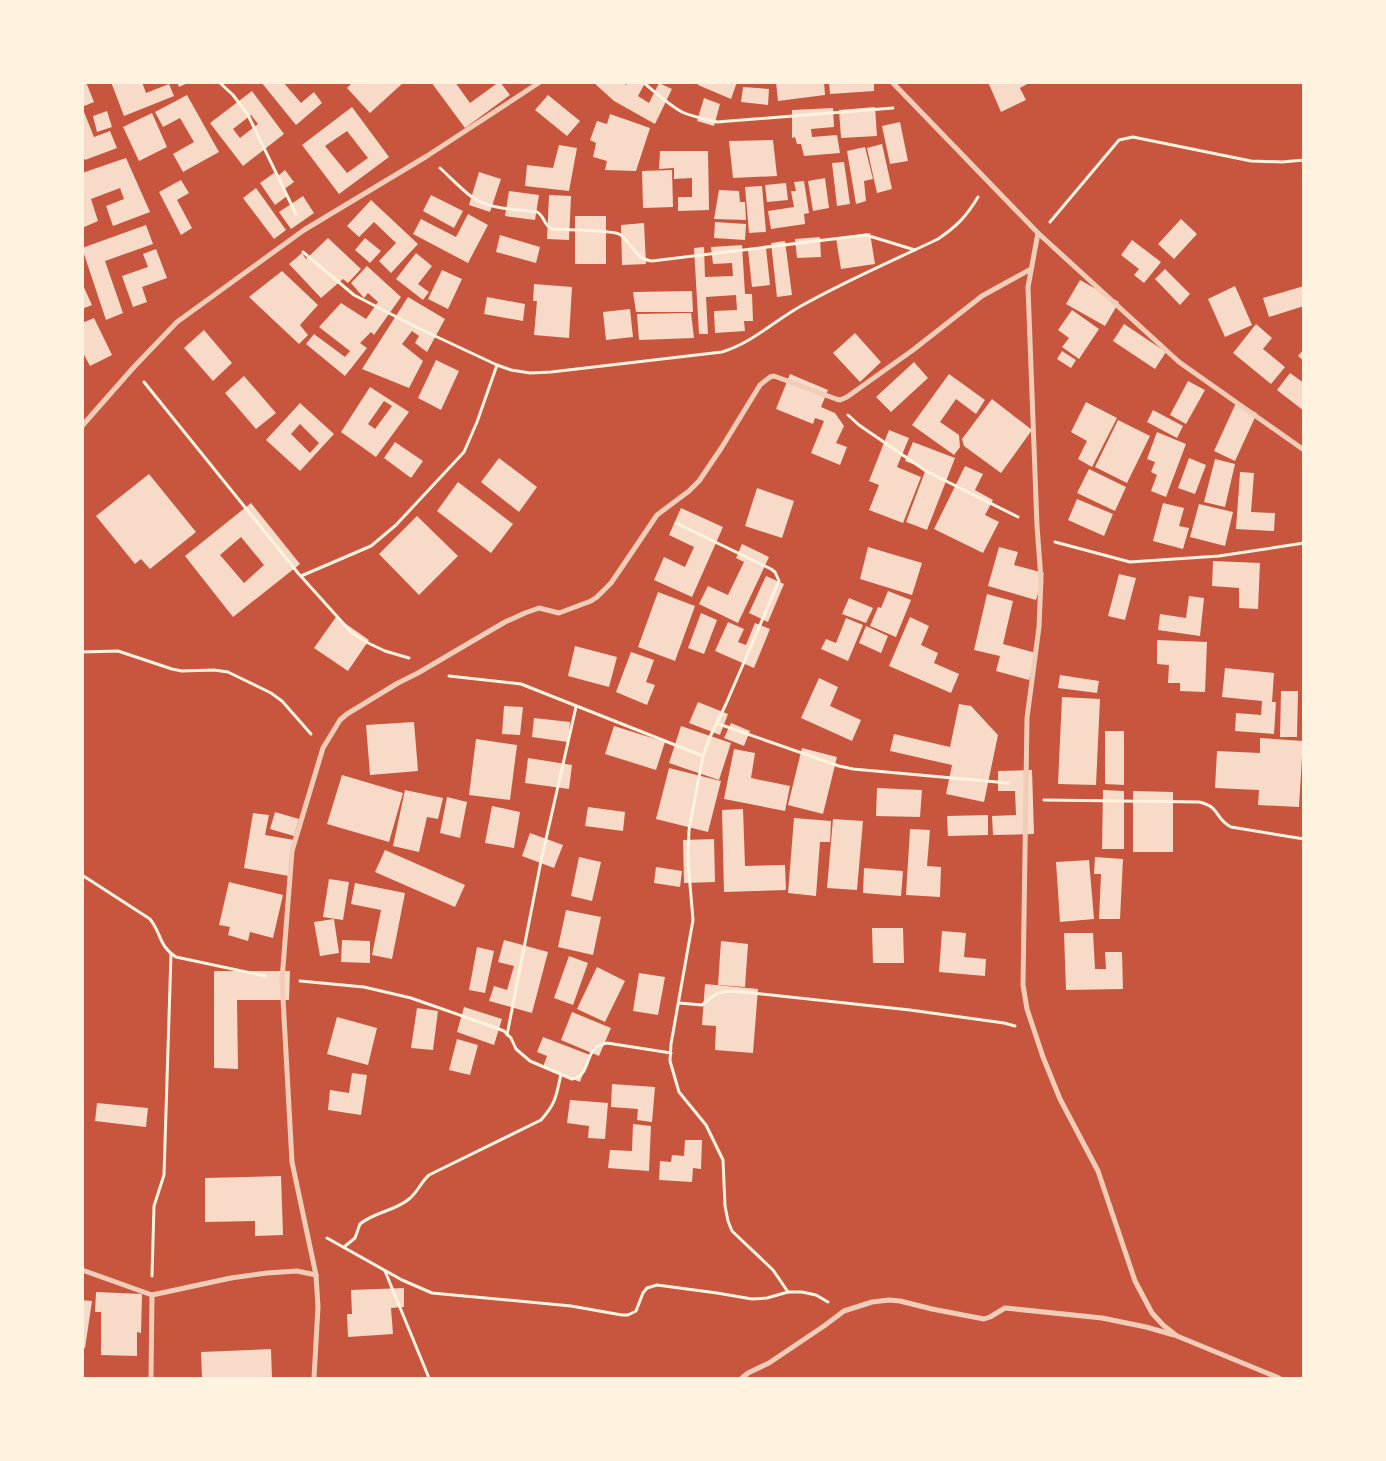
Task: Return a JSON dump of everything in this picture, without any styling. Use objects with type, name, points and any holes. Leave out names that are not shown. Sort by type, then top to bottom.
[{"type":"street","points":[[82,426],[132,368],[177,322],[304,230],[427,156],[540,82]]},
{"type":"street","points":[[892,82],[1038,234],[1179,362],[1304,450]]},
{"type":"street","points":[[1038,234],[1028,287],[1037,537],[1041,580],[1039,627],[1027,718],[1023,985],[1027,1009],[1042,1057],[1060,1099],[1098,1171],[1135,1281],[1152,1313],[1163,1326],[1177,1336]]},
{"type":"street","points":[[314,1378],[318,1307],[316,1275],[292,1162],[282,980],[292,851],[323,748],[340,720],[398,683],[505,622],[539,608],[559,613],[591,601],[610,583],[657,514],[699,481],[760,386],[770,377],[774,376],[840,400],[851,395],[898,361],[982,296],[1031,269]]},
{"type":"street","points":[[82,1270],[152,1295],[231,1278],[267,1273],[297,1271],[316,1275]]},
{"type":"street","points":[[152,1295],[152,1378]]},
{"type":"street","points":[[742,1378],[769,1363],[844,1311],[872,1302],[889,1300],[984,1319],[1005,1308],[1102,1318],[1146,1327],[1177,1336],[1279,1378]]},
{"type":"path","points":[[219,82],[233,95],[248,115],[304,230]]},
{"type":"path","points":[[644,82],[666,101],[683,112],[717,122],[914,106]]},
{"type":"path","points":[[1038,234],[1119,140],[1133,137],[1251,161],[1282,162],[1304,160]]},
{"type":"path","points":[[427,156],[472,197],[484,204],[537,212],[542,216],[546,226],[552,229],[617,233],[636,254],[646,260],[652,261],[866,235],[915,250]]},
{"type":"path","points":[[290,240],[354,294],[418,328],[496,365],[511,370],[537,372],[722,352],[747,343],[800,307],[831,290],[943,236],[965,217],[988,182]]},
{"type":"path","points":[[301,576],[371,546],[396,526],[464,452],[477,422],[496,365]]},
{"type":"path","points":[[132,368],[301,576],[351,632],[385,651],[432,665]]},
{"type":"path","points":[[840,400],[850,418],[915,464],[1037,526]]},
{"type":"path","points":[[657,514],[771,569],[775,572],[779,581],[703,756],[689,830],[688,861],[693,920],[670,1062],[679,1092],[706,1125],[723,1160],[725,1206],[732,1231],[773,1270],[788,1292]]},
{"type":"path","points":[[1037,537],[1130,562],[1219,556],[1304,543]]},
{"type":"path","points":[[82,652],[118,651],[182,671],[214,670],[228,672],[271,693],[282,701],[323,748]]},
{"type":"path","points":[[418,673],[521,684],[703,756]]},
{"type":"path","points":[[507,1035],[541,861],[576,706]]},
{"type":"path","points":[[716,723],[839,766],[853,769],[1026,785]]},
{"type":"path","points":[[1026,800],[1198,802],[1208,804],[1215,809],[1222,821],[1231,827],[1304,839]]},
{"type":"path","points":[[82,876],[150,919],[166,949],[176,957],[282,980],[364,987],[411,998],[504,1032],[522,1055],[530,1061],[572,1079],[584,1074],[591,1051],[602,1044],[607,1043],[671,1053]]},
{"type":"path","points":[[152,1295],[154,1206],[164,1175],[171,954]]},
{"type":"path","points":[[679,1003],[702,1005],[716,993],[734,991],[976,1019],[1004,1023],[1034,1033]]},
{"type":"path","points":[[344,1247],[355,1238],[360,1224],[408,1200],[429,1175],[541,1120],[555,1102],[561,1074]]},
{"type":"path","points":[[305,1225],[384,1271],[432,1293],[571,1306],[628,1315],[636,1311],[643,1293],[648,1288],[657,1285],[752,1300],[788,1292],[802,1292],[816,1295],[844,1311]]},
{"type":"path","points":[[384,1271],[429,1378]]},
{"type":"building","points":[[82,82],[86,82],[94,102],[82,107]]},
{"type":"building","points":[[111,82],[142,82],[146,93],[169,84],[174,96],[124,116]]},
{"type":"building","points":[[177,82],[190,82],[179,87]]},
{"type":"building","points":[[261,82],[283,82],[301,103],[314,92],[322,103],[296,125]]},
{"type":"building","points":[[353,82],[404,82],[370,113],[347,88]]},
{"type":"building","points":[[431,82],[455,82],[470,103],[499,82],[510,95],[465,128]]},
{"type":"building","points":[[593,82],[623,82],[626,85],[629,82],[643,82],[645,83],[638,96],[649,103],[659,83],[672,89],[655,124],[614,101]]},
{"type":"building","points":[[699,82],[737,82],[731,99],[698,85]]},
{"type":"building","points":[[776,82],[824,82],[825,95],[778,101]]},
{"type":"building","points":[[829,82],[874,82],[874,91],[830,94]]},
{"type":"building","points":[[988,82],[1031,82],[1020,88],[1026,100],[1001,112]]},
{"type":"building","points":[[743,87],[769,89],[768,105],[741,102]]},
{"type":"building","points":[[252,91],[284,134],[243,166],[210,123]],"holes":[[[251,115],[258,124],[240,138],[233,129]]]},
{"type":"building","points":[[187,95],[219,152],[183,172],[173,154],[194,142],[180,118],[163,127],[155,112]]},
{"type":"building","points":[[548,95],[580,121],[567,136],[535,110]]},
{"type":"building","points":[[704,98],[720,104],[714,126],[697,121]]},
{"type":"building","points":[[352,107],[389,157],[339,194],[302,145]],"holes":[[[347,131],[368,158],[347,173],[325,146]]]},
{"type":"building","points":[[875,107],[877,136],[841,138],[839,110]]},
{"type":"building","points":[[833,108],[834,127],[811,129],[812,137],[837,135],[840,153],[804,156],[801,144],[797,144],[795,137],[792,138],[792,110]]},
{"type":"building","points":[[107,111],[112,127],[97,132],[93,116]]},
{"type":"building","points":[[82,112],[84,112],[94,137],[110,131],[117,148],[85,160],[82,154]]},
{"type":"building","points":[[152,113],[167,147],[139,161],[123,127]]},
{"type":"building","points":[[610,114],[650,128],[636,171],[605,170],[607,161],[593,157],[596,143],[590,140],[597,121],[607,124]]},
{"type":"building","points":[[900,122],[908,161],[890,164],[882,126]]},
{"type":"building","points":[[773,140],[777,176],[733,178],[729,141]]},
{"type":"building","points":[[882,144],[892,189],[877,193],[867,148]]},
{"type":"building","points":[[559,145],[577,148],[569,191],[525,186],[527,165],[553,168]]},
{"type":"building","points":[[865,147],[873,179],[864,181],[866,201],[856,204],[847,151]]},
{"type":"building","points":[[660,151],[708,151],[709,210],[678,211],[678,197],[692,197],[692,178],[674,179],[674,168],[659,169]]},
{"type":"building","points":[[126,158],[150,212],[113,226],[106,206],[124,199],[120,188],[91,199],[98,221],[82,228],[82,173]]},
{"type":"building","points":[[844,162],[850,204],[837,206],[832,163]]},
{"type":"building","points":[[285,170],[294,182],[283,190],[287,196],[275,205],[260,183],[274,173],[277,177]]},
{"type":"building","points":[[672,170],[673,207],[643,208],[642,171]]},
{"type":"building","points":[[479,172],[501,179],[490,212],[469,205]]},
{"type":"building","points":[[825,178],[829,208],[813,211],[808,181]]},
{"type":"building","points":[[181,180],[189,193],[177,200],[192,228],[181,235],[159,192]]},
{"type":"building","points":[[804,181],[809,213],[804,214],[805,224],[771,229],[768,211],[794,207],[791,191],[796,191],[794,182]]},
{"type":"building","points":[[786,183],[788,200],[767,202],[765,185]]},
{"type":"building","points":[[762,186],[766,232],[749,233],[745,187]]},
{"type":"building","points":[[256,188],[286,230],[274,239],[243,198]]},
{"type":"building","points":[[719,190],[739,191],[740,202],[745,202],[746,220],[714,219]]},
{"type":"building","points":[[509,191],[539,195],[535,220],[505,216]]},
{"type":"building","points":[[431,195],[463,211],[454,228],[423,211]]},
{"type":"building","points":[[549,195],[571,196],[569,240],[547,239]]},
{"type":"building","points":[[303,196],[314,213],[291,229],[279,212]]},
{"type":"building","points":[[371,200],[418,244],[391,273],[379,261],[396,243],[374,222],[359,237],[347,226]]},
{"type":"building","points":[[468,214],[488,225],[468,263],[413,234],[421,219],[456,237]]},
{"type":"building","points":[[575,216],[606,216],[606,264],[575,264]]},
{"type":"building","points":[[1181,219],[1197,234],[1174,259],[1158,244]]},
{"type":"building","points":[[715,222],[746,224],[745,240],[714,238]]},
{"type":"building","points":[[644,223],[646,264],[622,265],[621,225]]},
{"type":"building","points":[[146,225],[153,244],[105,261],[123,313],[106,320],[82,248]]},
{"type":"building","points":[[870,233],[875,264],[841,269],[836,238]]},
{"type":"building","points":[[500,235],[540,247],[536,263],[496,252]]},
{"type":"building","points":[[820,237],[821,257],[797,258],[795,239]]},
{"type":"building","points":[[328,238],[361,269],[348,283],[343,279],[321,298],[289,264],[302,253],[306,259]]},
{"type":"building","points":[[365,238],[381,251],[370,263],[355,250]]},
{"type":"building","points":[[1132,240],[1161,262],[1144,283],[1134,275],[1139,269],[1121,255]]},
{"type":"building","points":[[785,241],[792,295],[777,297],[771,243]]},
{"type":"building","points":[[742,245],[745,294],[752,294],[753,321],[744,321],[745,331],[715,333],[714,311],[737,310],[736,295],[706,297],[708,334],[699,334],[694,248],[704,247],[705,277],[733,276],[732,263],[713,264],[711,247]]},
{"type":"building","points":[[766,248],[770,285],[752,287],[748,250]]},
{"type":"building","points":[[156,249],[167,278],[142,287],[147,302],[133,307],[122,276],[148,267],[143,254]]},
{"type":"building","points":[[416,253],[432,266],[418,284],[429,292],[423,300],[396,279]]},
{"type":"building","points":[[367,266],[401,297],[374,335],[371,332],[360,343],[367,348],[345,376],[306,344],[314,334],[345,357],[350,351],[319,327],[341,303],[366,319],[378,302],[368,293],[364,298],[351,283]]},
{"type":"building","points":[[1165,269],[1190,294],[1180,305],[1155,279]]},
{"type":"building","points":[[442,270],[462,279],[448,309],[428,299]]},
{"type":"building","points":[[282,271],[318,305],[300,325],[308,335],[299,344],[249,297]]},
{"type":"building","points":[[1080,280],[1119,302],[1105,326],[1066,304]]},
{"type":"building","points":[[82,283],[92,305],[82,309]]},
{"type":"building","points":[[534,284],[572,287],[569,338],[534,335],[537,301],[533,301]]},
{"type":"building","points":[[1235,286],[1252,325],[1225,337],[1208,299]]},
{"type":"building","points":[[1304,286],[1304,306],[1269,317],[1263,298]]},
{"type":"building","points":[[692,291],[693,312],[636,312],[633,292]]},
{"type":"building","points":[[408,297],[445,319],[427,352],[415,343],[419,336],[412,331],[402,344],[423,361],[409,388],[362,369]]},
{"type":"building","points":[[487,297],[525,304],[523,321],[484,314]]},
{"type":"building","points":[[630,309],[633,337],[606,340],[603,312]]},
{"type":"building","points":[[1072,310],[1099,329],[1079,359],[1062,347],[1069,338],[1058,330]]},
{"type":"building","points":[[691,313],[694,338],[639,340],[637,314]]},
{"type":"building","points":[[94,318],[112,355],[90,366],[82,351],[82,323]]},
{"type":"building","points":[[1124,324],[1166,352],[1155,369],[1113,341]]},
{"type":"building","points":[[1256,324],[1272,338],[1263,349],[1285,367],[1271,384],[1233,353]]},
{"type":"building","points":[[204,330],[232,363],[213,381],[184,348]]},
{"type":"building","points":[[855,333],[881,362],[860,382],[833,353]]},
{"type":"building","points":[[1304,349],[1304,361],[1298,356]]},
{"type":"building","points":[[1062,351],[1076,360],[1071,368],[1057,359]]},
{"type":"building","points":[[436,360],[459,371],[441,410],[418,398]]},
{"type":"building","points":[[914,362],[928,378],[891,412],[876,397]]},
{"type":"building","points":[[1290,373],[1304,383],[1304,411],[1277,390]]},
{"type":"building","points":[[790,374],[828,390],[821,407],[835,413],[844,426],[836,443],[847,447],[840,465],[811,453],[824,421],[815,418],[813,424],[776,409]]},
{"type":"building","points":[[949,374],[985,400],[976,414],[956,399],[940,422],[959,435],[960,447],[954,455],[912,425]]},
{"type":"building","points":[[244,376],[276,413],[256,429],[225,393]]},
{"type":"building","points":[[1188,381],[1205,390],[1186,424],[1170,415]]},
{"type":"building","points":[[370,387],[409,412],[376,457],[341,432]],"holes":[[[384,401],[392,406],[375,429],[368,424]]]},
{"type":"building","points":[[992,399],[1032,430],[1001,473],[964,446],[962,439]]},
{"type":"building","points":[[1086,402],[1117,418],[1092,467],[1078,459],[1087,441],[1071,432]]},
{"type":"building","points":[[300,403],[334,434],[300,471],[266,440]],"holes":[[[300,424],[319,443],[310,453],[291,434]]]},
{"type":"building","points":[[1236,403],[1257,413],[1235,461],[1214,451]]},
{"type":"building","points":[[1153,410],[1183,426],[1177,438],[1147,422]]},
{"type":"building","points":[[1118,420],[1150,436],[1127,483],[1095,467]]},
{"type":"building","points":[[889,430],[909,438],[897,467],[921,477],[903,523],[869,510],[879,485],[869,481]]},
{"type":"building","points":[[1157,432],[1186,444],[1166,497],[1151,491],[1157,475],[1151,472],[1155,462],[1147,459]]},
{"type":"building","points":[[395,442],[423,461],[411,478],[384,458]]},
{"type":"building","points":[[913,442],[955,458],[927,530],[906,522],[926,469],[905,461]]},
{"type":"building","points":[[499,458],[537,487],[519,512],[481,482]]},
{"type":"building","points":[[1189,458],[1206,465],[1195,494],[1178,488]]},
{"type":"building","points":[[1215,459],[1235,464],[1225,507],[1204,502]]},
{"type":"building","points":[[965,466],[983,474],[975,490],[993,500],[985,515],[999,522],[983,553],[934,529]]},
{"type":"building","points":[[1089,469],[1126,487],[1115,511],[1077,493]]},
{"type":"building","points":[[1240,472],[1254,473],[1251,512],[1275,513],[1274,531],[1236,529]]},
{"type":"building","points":[[149,474],[196,532],[150,569],[141,559],[135,564],[96,516]]},
{"type":"building","points":[[458,482],[513,524],[491,553],[437,511]]},
{"type":"building","points":[[757,488],[794,501],[782,538],[745,526]]},
{"type":"building","points":[[1077,499],[1113,514],[1104,536],[1068,520]]},
{"type":"building","points":[[251,503],[300,564],[233,617],[185,556]],"holes":[[[241,537],[264,565],[244,583],[220,555]]]},
{"type":"building","points":[[1163,503],[1184,508],[1179,526],[1189,528],[1183,549],[1153,541]]},
{"type":"building","points":[[1199,504],[1233,512],[1225,546],[1190,537]]},
{"type":"building","points":[[681,508],[723,527],[692,597],[654,580],[664,557],[685,567],[694,547],[669,535]]},
{"type":"building","points":[[417,516],[458,556],[419,595],[379,554]]},
{"type":"building","points":[[742,544],[769,557],[738,623],[699,604],[708,586],[728,595],[744,562],[736,558]]},
{"type":"building","points":[[868,547],[922,563],[912,595],[860,579]]},
{"type":"building","points":[[999,547],[1018,552],[1014,565],[1044,573],[1036,600],[988,586]]},
{"type":"building","points":[[1213,561],[1260,563],[1258,609],[1239,608],[1239,588],[1212,586]]},
{"type":"building","points":[[1119,574],[1136,578],[1125,620],[1108,616]]},
{"type":"building","points":[[766,576],[784,584],[768,622],[749,613]]},
{"type":"building","points":[[888,591],[911,600],[896,637],[870,626],[878,607],[881,608]]},
{"type":"building","points":[[658,592],[695,606],[675,661],[638,647]]},
{"type":"building","points":[[987,594],[1013,601],[1003,644],[1036,653],[1029,680],[996,671],[1000,656],[974,650]]},
{"type":"building","points":[[1189,596],[1204,598],[1200,636],[1158,630],[1160,614],[1186,618]]},
{"type":"building","points":[[849,598],[873,608],[866,623],[842,614]]},
{"type":"building","points":[[701,613],[717,620],[704,654],[688,648]]},
{"type":"building","points":[[336,617],[369,640],[348,671],[314,648]]},
{"type":"building","points":[[910,617],[929,626],[921,645],[938,653],[934,663],[959,674],[951,693],[889,666]]},
{"type":"building","points":[[846,618],[863,625],[848,661],[821,649],[826,639],[836,643]]},
{"type":"building","points":[[728,622],[744,629],[738,642],[746,645],[755,623],[770,629],[754,668],[715,651]]},
{"type":"building","points":[[866,626],[888,636],[881,653],[859,643]]},
{"type":"building","points":[[1157,640],[1207,642],[1205,692],[1180,691],[1180,683],[1168,683],[1169,665],[1157,664]]},
{"type":"building","points":[[575,646],[617,657],[609,687],[568,676]]},
{"type":"building","points":[[631,652],[654,660],[646,682],[655,685],[647,705],[616,692]]},
{"type":"building","points":[[1225,668],[1274,673],[1272,702],[1276,702],[1274,734],[1235,731],[1236,713],[1261,715],[1262,701],[1222,697]]},
{"type":"building","points":[[1060,675],[1099,681],[1097,693],[1058,688]]},
{"type":"building","points":[[819,678],[838,687],[830,706],[861,720],[852,741],[801,718]]},
{"type":"building","points":[[1281,691],[1298,691],[1297,737],[1280,737]]},
{"type":"building","points":[[1062,697],[1100,699],[1096,785],[1058,784]]},
{"type":"building","points":[[698,702],[728,714],[720,735],[689,723]]},
{"type":"building","points":[[959,704],[971,706],[998,735],[984,802],[946,794],[952,765],[890,751],[894,734],[950,747]]},
{"type":"building","points":[[504,706],[523,707],[520,735],[502,734]]},
{"type":"building","points":[[534,718],[570,722],[568,742],[532,737]]},
{"type":"building","points":[[414,722],[418,771],[370,775],[366,725]]},
{"type":"building","points":[[731,723],[750,731],[744,746],[724,738]]},
{"type":"building","points":[[614,726],[665,742],[656,770],[605,754]]},
{"type":"building","points":[[681,726],[731,743],[719,780],[669,763]]},
{"type":"building","points":[[1105,731],[1124,731],[1124,785],[1105,784]]},
{"type":"building","points":[[1260,738],[1303,741],[1299,807],[1258,805],[1259,790],[1215,788],[1217,751],[1260,753]]},
{"type":"building","points":[[476,739],[517,745],[510,800],[469,795]]},
{"type":"building","points":[[802,748],[837,757],[823,814],[788,805]]},
{"type":"building","points":[[734,749],[755,753],[751,778],[790,786],[785,811],[724,799]]},
{"type":"building","points":[[528,758],[572,765],[569,789],[525,783]]},
{"type":"building","points":[[669,768],[721,781],[708,832],[656,819]]},
{"type":"building","points":[[1032,770],[1034,834],[993,835],[992,816],[1016,815],[1015,791],[998,791],[998,771]]},
{"type":"building","points":[[342,775],[403,793],[389,842],[327,824]]},
{"type":"building","points":[[877,788],[922,790],[920,817],[876,816]]},
{"type":"building","points":[[405,790],[443,798],[438,819],[427,817],[419,852],[393,846]]},
{"type":"building","points":[[1103,790],[1124,791],[1124,849],[1102,849]]},
{"type":"building","points":[[1133,791],[1173,792],[1173,852],[1133,852]]},
{"type":"building","points":[[447,797],[467,802],[460,838],[440,833]]},
{"type":"building","points":[[492,806],[520,812],[514,848],[485,843]]},
{"type":"building","points":[[588,807],[625,812],[623,831],[585,826]]},
{"type":"building","points":[[743,809],[745,866],[785,865],[786,890],[724,892],[722,810]]},
{"type":"building","points":[[275,812],[299,819],[294,836],[270,829]]},
{"type":"building","points":[[253,813],[269,815],[265,835],[294,840],[289,876],[244,868]]},
{"type":"building","points":[[988,815],[988,835],[948,836],[947,816]]},
{"type":"building","points":[[794,818],[831,821],[830,842],[820,842],[816,896],[788,893]]},
{"type":"building","points":[[833,819],[863,821],[857,890],[827,888]]},
{"type":"building","points":[[910,829],[930,830],[927,866],[941,867],[940,897],[906,895]]},
{"type":"building","points":[[530,833],[563,845],[554,868],[522,856]]},
{"type":"building","points":[[714,839],[715,882],[684,883],[683,840]]},
{"type":"building","points":[[385,850],[465,885],[455,907],[375,872]]},
{"type":"building","points":[[579,857],[601,862],[592,901],[571,896]]},
{"type":"building","points":[[1095,857],[1123,859],[1120,919],[1099,919],[1101,874],[1094,874]]},
{"type":"building","points":[[1089,860],[1094,919],[1060,922],[1056,862]]},
{"type":"building","points":[[656,867],[682,871],[680,887],[654,883]]},
{"type":"building","points":[[864,868],[903,871],[901,896],[863,893]]},
{"type":"building","points":[[329,879],[349,882],[343,920],[323,917]]},
{"type":"building","points":[[229,882],[283,895],[273,938],[250,932],[248,941],[228,935],[230,927],[219,925]]},
{"type":"building","points":[[355,883],[405,893],[392,959],[372,955],[381,910],[351,904]]},
{"type":"building","points":[[566,910],[601,917],[593,955],[558,947]]},
{"type":"building","points":[[334,919],[339,953],[320,956],[314,922]]},
{"type":"building","points":[[872,928],[903,928],[904,963],[873,963]]},
{"type":"building","points":[[942,931],[966,933],[964,957],[986,959],[985,976],[939,972]]},
{"type":"building","points":[[1064,933],[1093,933],[1095,969],[1106,969],[1105,952],[1122,952],[1123,989],[1066,990]]},
{"type":"building","points":[[342,940],[370,941],[370,963],[341,962]]},
{"type":"building","points":[[504,940],[548,952],[532,1013],[489,1001],[494,986],[507,990],[514,966],[498,962]]},
{"type":"building","points":[[721,941],[748,944],[745,987],[718,985]]},
{"type":"building","points":[[477,947],[494,951],[485,993],[469,990]]},
{"type":"building","points":[[569,956],[588,963],[573,1005],[554,998]]},
{"type":"building","points":[[597,967],[625,981],[605,1022],[577,1009]]},
{"type":"building","points":[[214,971],[290,971],[289,1000],[237,1000],[238,1069],[214,1068]]},
{"type":"building","points":[[639,973],[665,977],[658,1015],[633,1011]]},
{"type":"building","points":[[705,984],[758,989],[753,1053],[715,1050],[716,1026],[702,1025]]},
{"type":"building","points":[[464,1007],[502,1019],[494,1045],[457,1032]]},
{"type":"building","points":[[417,1008],[438,1011],[433,1050],[411,1048]]},
{"type":"building","points":[[572,1012],[611,1028],[599,1056],[561,1040]]},
{"type":"building","points":[[337,1017],[377,1028],[368,1065],[327,1054]]},
{"type":"building","points":[[543,1037],[590,1055],[580,1082],[543,1067],[547,1056],[537,1052]]},
{"type":"building","points":[[457,1039],[478,1045],[470,1075],[449,1070]]},
{"type":"building","points":[[352,1073],[367,1075],[361,1115],[328,1110],[330,1090],[349,1093]]},
{"type":"building","points":[[612,1084],[655,1087],[652,1122],[637,1120],[638,1109],[611,1107]]},
{"type":"building","points":[[570,1100],[608,1103],[605,1139],[588,1138],[589,1126],[567,1123]]},
{"type":"building","points":[[97,1103],[148,1108],[146,1127],[95,1121]]},
{"type":"building","points":[[633,1124],[651,1126],[649,1171],[608,1168],[610,1150],[632,1151]]},
{"type":"building","points":[[685,1140],[702,1140],[701,1169],[693,1168],[692,1182],[659,1180],[660,1161],[671,1162],[672,1155],[684,1156]]},
{"type":"building","points":[[281,1176],[283,1235],[255,1236],[255,1221],[205,1222],[205,1178]]},
{"type":"building","points":[[404,1288],[404,1307],[391,1308],[393,1334],[348,1337],[347,1314],[352,1314],[351,1290]]},
{"type":"building","points":[[96,1292],[142,1294],[141,1333],[137,1332],[137,1356],[101,1355],[101,1312],[95,1312]]},
{"type":"building","points":[[82,1300],[92,1301],[85,1348],[82,1348]]},
{"type":"building","points":[[271,1349],[272,1378],[202,1378],[201,1352]]}]
